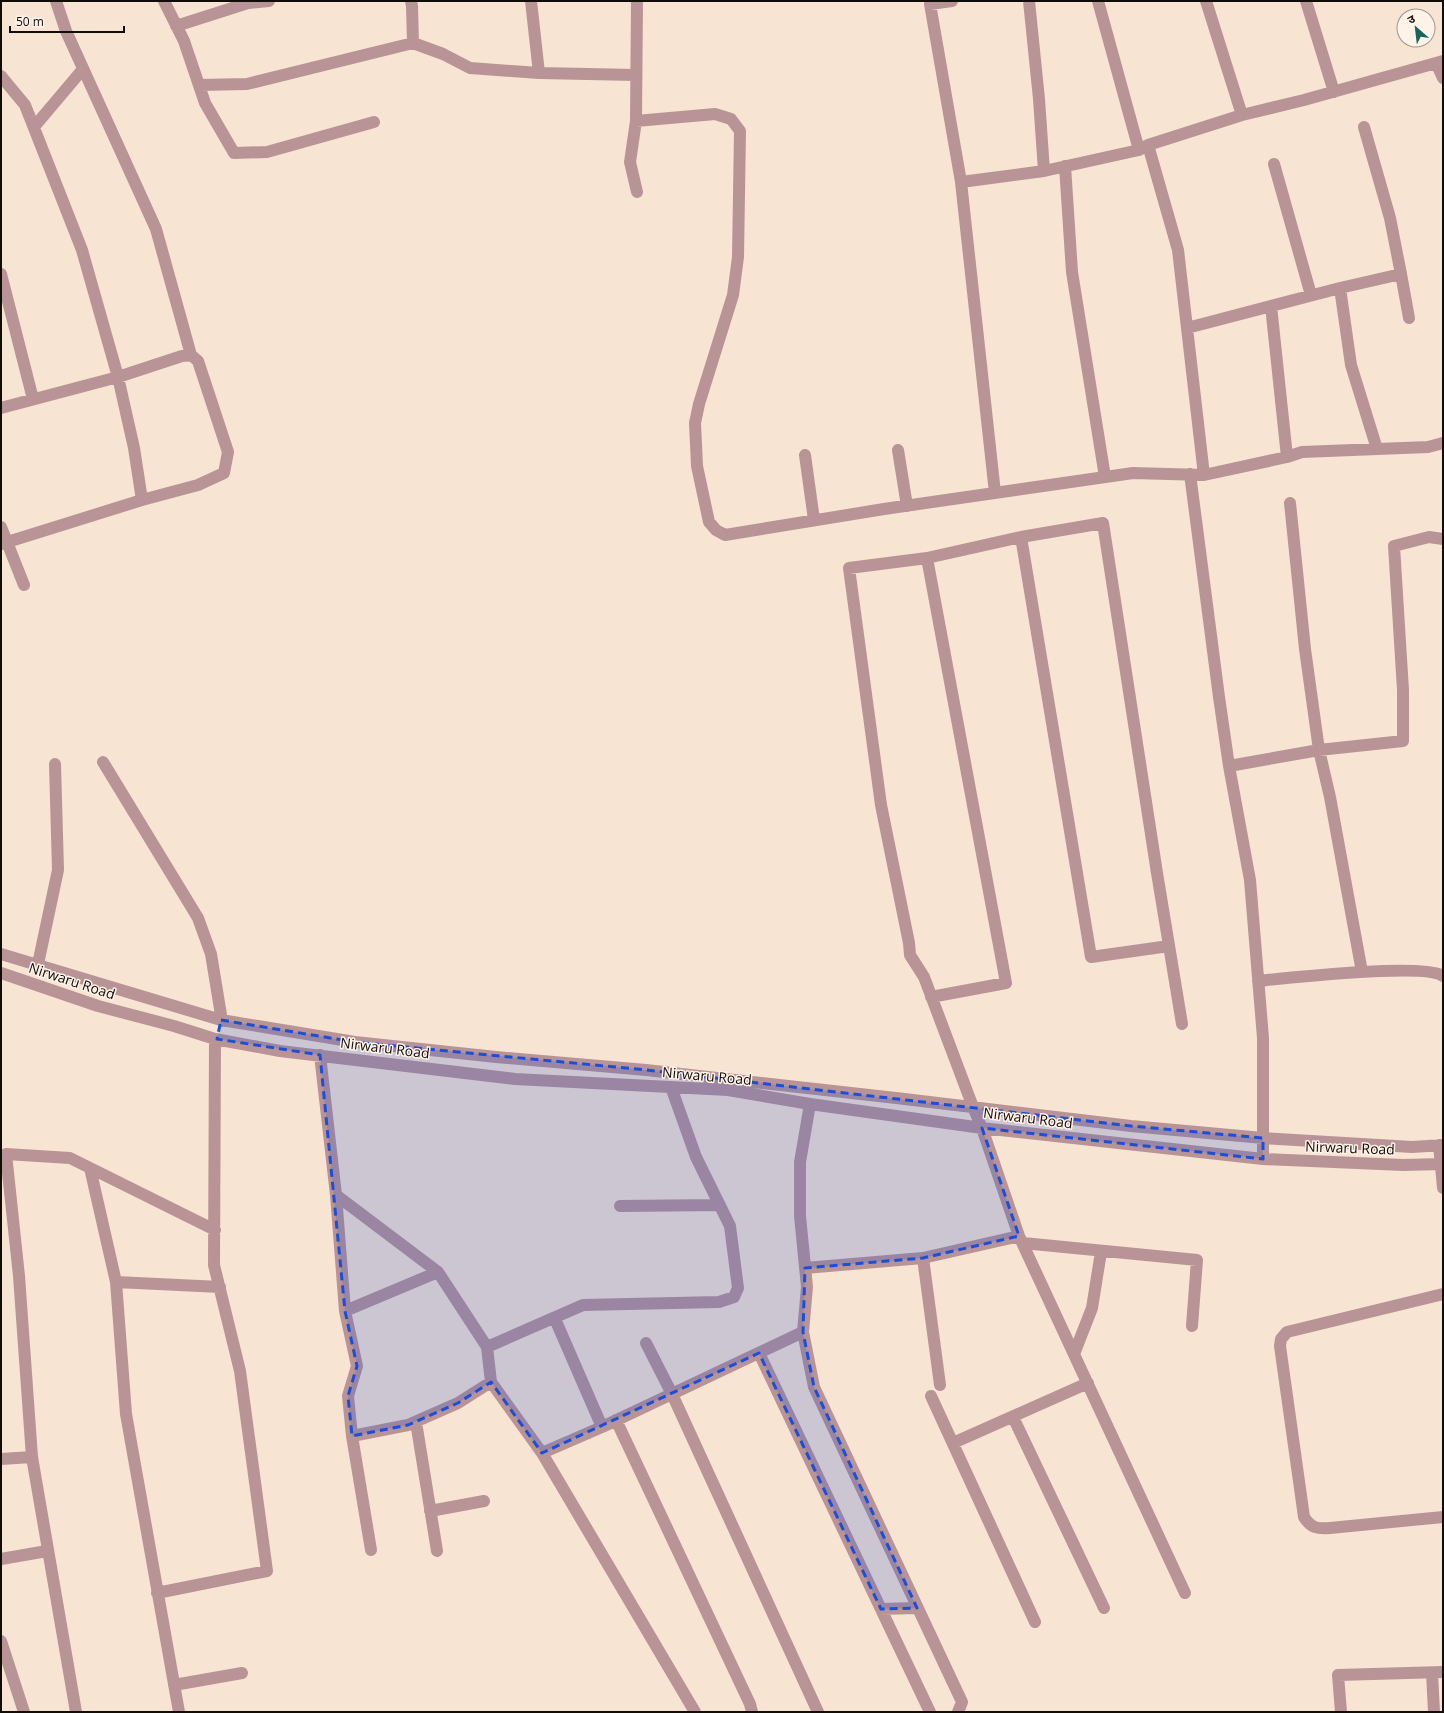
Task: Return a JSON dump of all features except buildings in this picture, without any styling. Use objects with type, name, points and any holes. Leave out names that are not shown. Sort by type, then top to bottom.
[{"type":"street","points":[[4,544],[142,500],[198,485],[224,473],[228,452],[198,361],[191,355],[156,229],[66,31],[56,1]]},
{"type":"street","points":[[164,1],[184,41],[205,103],[234,153],[268,152],[374,122]]},
{"type":"street","points":[[176,26],[248,2],[270,1]]},
{"type":"street","points":[[411,1],[412,43]]},
{"type":"street","points":[[531,1],[539,73]]},
{"type":"street","points":[[637,1],[636,121],[630,162],[637,192]]},
{"type":"street","points":[[952,1],[930,4],[961,182],[995,493]]},
{"type":"street","points":[[1029,1],[1039,99],[1044,171]]},
{"type":"street","points":[[1098,1],[1143,147],[1178,250],[1204,475]]},
{"type":"street","points":[[1206,1],[1242,115]]},
{"type":"street","points":[[1306,1],[1334,92]]},
{"type":"street","points":[[199,85],[247,84],[412,43],[444,54],[470,68],[539,73],[636,75]]},
{"type":"street","points":[[961,182],[1044,171],[1143,147],[1242,115],[1334,92],[1440,62],[1443,78]]},
{"type":"street","points":[[34,126],[83,69]]},
{"type":"street","points":[[1,76],[26,105],[82,250],[118,377],[134,448],[142,500]]},
{"type":"street","points":[[636,121],[715,114],[731,120],[740,131],[738,257],[733,295],[699,404],[695,423],[697,466],[710,522],[716,530],[725,535],[814,520],[1133,473],[1204,475],[1286,457],[1302,452],[1428,447],[1443,443]]},
{"type":"street","points":[[1364,127],[1390,218],[1410,318]]},
{"type":"street","points":[[1274,164],[1311,295]]},
{"type":"street","points":[[1065,166],[1072,272],[1105,477]]},
{"type":"street","points":[[1,274],[34,399]]},
{"type":"street","points":[[1187,328],[1311,295],[1402,274]]},
{"type":"street","points":[[1340,288],[1351,365],[1377,449]]},
{"type":"street","points":[[1270,306],[1286,457]]},
{"type":"street","points":[[1,408],[50,396],[118,377],[182,356],[191,355]]},
{"type":"street","points":[[898,450],[907,506]]},
{"type":"street","points":[[805,455],[814,520]]},
{"type":"street","points":[[1190,474],[1219,697],[1250,880],[1263,1038],[1263,1159]]},
{"type":"street","points":[[1290,503],[1305,649],[1319,750],[1362,972]]},
{"type":"street","points":[[1182,1024],[1103,524],[1021,537],[927,558],[849,568],[881,805],[909,943],[910,955],[924,978],[982,1128],[1021,1239],[1185,1593]]},
{"type":"street","points":[[1,527],[4,544],[24,585]]},
{"type":"street","points":[[1021,537],[1091,957],[1169,946]]},
{"type":"street","points":[[1230,766],[1319,750],[1403,741],[1403,690],[1394,546],[1429,537],[1443,539]]},
{"type":"street","points":[[927,558],[1006,983],[931,997]]},
{"type":"street","points":[[103,762],[198,918],[211,954],[221,1021],[216,1039],[214,1265],[240,1371],[267,1570],[157,1593]]},
{"type":"street","points":[[38,964],[58,870],[55,764]]},
{"type":"street","name":"Nirwaru Road","points":[[1,954],[38,964],[221,1021],[355,1042],[496,1057],[646,1070],[1130,1126],[1263,1138],[1412,1147],[1441,1145]]},
{"type":"street","points":[[1258,981],[1362,972],[1428,972],[1439,973],[1443,976]]},
{"type":"street","name":"Nirwaru Road","points":[[1,974],[98,1006],[174,1026],[216,1039],[280,1051],[514,1079],[728,1090],[810,1104],[982,1128],[1263,1159],[1403,1165],[1441,1164]]},
{"type":"street","points":[[320,1055],[336,1195],[345,1311],[357,1366],[348,1396],[352,1436],[371,1550]]},
{"type":"street","points":[[487,1347],[583,1306],[719,1302],[734,1297],[738,1288],[730,1226],[696,1157],[671,1087]]},
{"type":"street","points":[[810,1104],[800,1162],[800,1216],[807,1287],[803,1332],[814,1387],[962,1702],[958,1712]]},
{"type":"street","points":[[1441,1145],[1443,1188]]},
{"type":"street","points":[[76,1712],[47,1551],[32,1457],[19,1276],[6,1154],[70,1158],[214,1230]]},
{"type":"street","points":[[90,1168],[116,1282],[126,1414],[179,1712]]},
{"type":"street","points":[[336,1195],[438,1272],[487,1347],[491,1382],[542,1453],[695,1712]]},
{"type":"street","points":[[620,1206],[720,1205]]},
{"type":"street","points":[[805,1268],[923,1258],[1021,1239],[1101,1252],[1197,1260],[1192,1326]]},
{"type":"street","points":[[1074,1354],[1092,1308],[1101,1252]]},
{"type":"street","points":[[923,1258],[940,1385]]},
{"type":"street","points":[[345,1311],[438,1272]]},
{"type":"street","points":[[116,1282],[220,1287]]},
{"type":"street","points":[[1443,1294],[1287,1332],[1281,1339],[1280,1346],[1304,1517],[1309,1525],[1317,1529],[1443,1517]]},
{"type":"street","points":[[555,1319],[602,1427]]},
{"type":"street","points":[[542,1453],[602,1427],[803,1332]]},
{"type":"street","points":[[646,1343],[672,1394],[818,1712]]},
{"type":"street","points":[[759,1353],[930,1712]]},
{"type":"street","points":[[352,1436],[408,1425],[416,1422],[458,1403],[491,1382]]},
{"type":"street","points":[[953,1443],[1088,1383]]},
{"type":"street","points":[[931,1396],[1035,1622]]},
{"type":"street","points":[[1013,1417],[1104,1608]]},
{"type":"street","points":[[616,1420],[750,1704],[752,1712]]},
{"type":"street","points":[[416,1422],[436,1552]]},
{"type":"street","points":[[1,1459],[32,1457]]},
{"type":"street","points":[[430,1511],[484,1501]]},
{"type":"street","points":[[1,1559],[47,1551]]},
{"type":"street","points":[[881,1609],[917,1608]]},
{"type":"street","points":[[1,1641],[24,1712]]},
{"type":"street","points":[[174,1685],[242,1672]]},
{"type":"street","points":[[1341,1712],[1338,1675],[1438,1673],[1434,1712]]},
{"type":"highlighted area","points":[[221,1020],[355,1042],[646,1070],[1131,1126],[1263,1138],[1263,1159],[982,1128],[1019,1236],[923,1258],[805,1268],[803,1332],[814,1387],[917,1608],[881,1609],[759,1353],[542,1453],[491,1382],[458,1403],[408,1425],[352,1436],[348,1396],[357,1366],[345,1311],[320,1055],[217,1039]]}]
